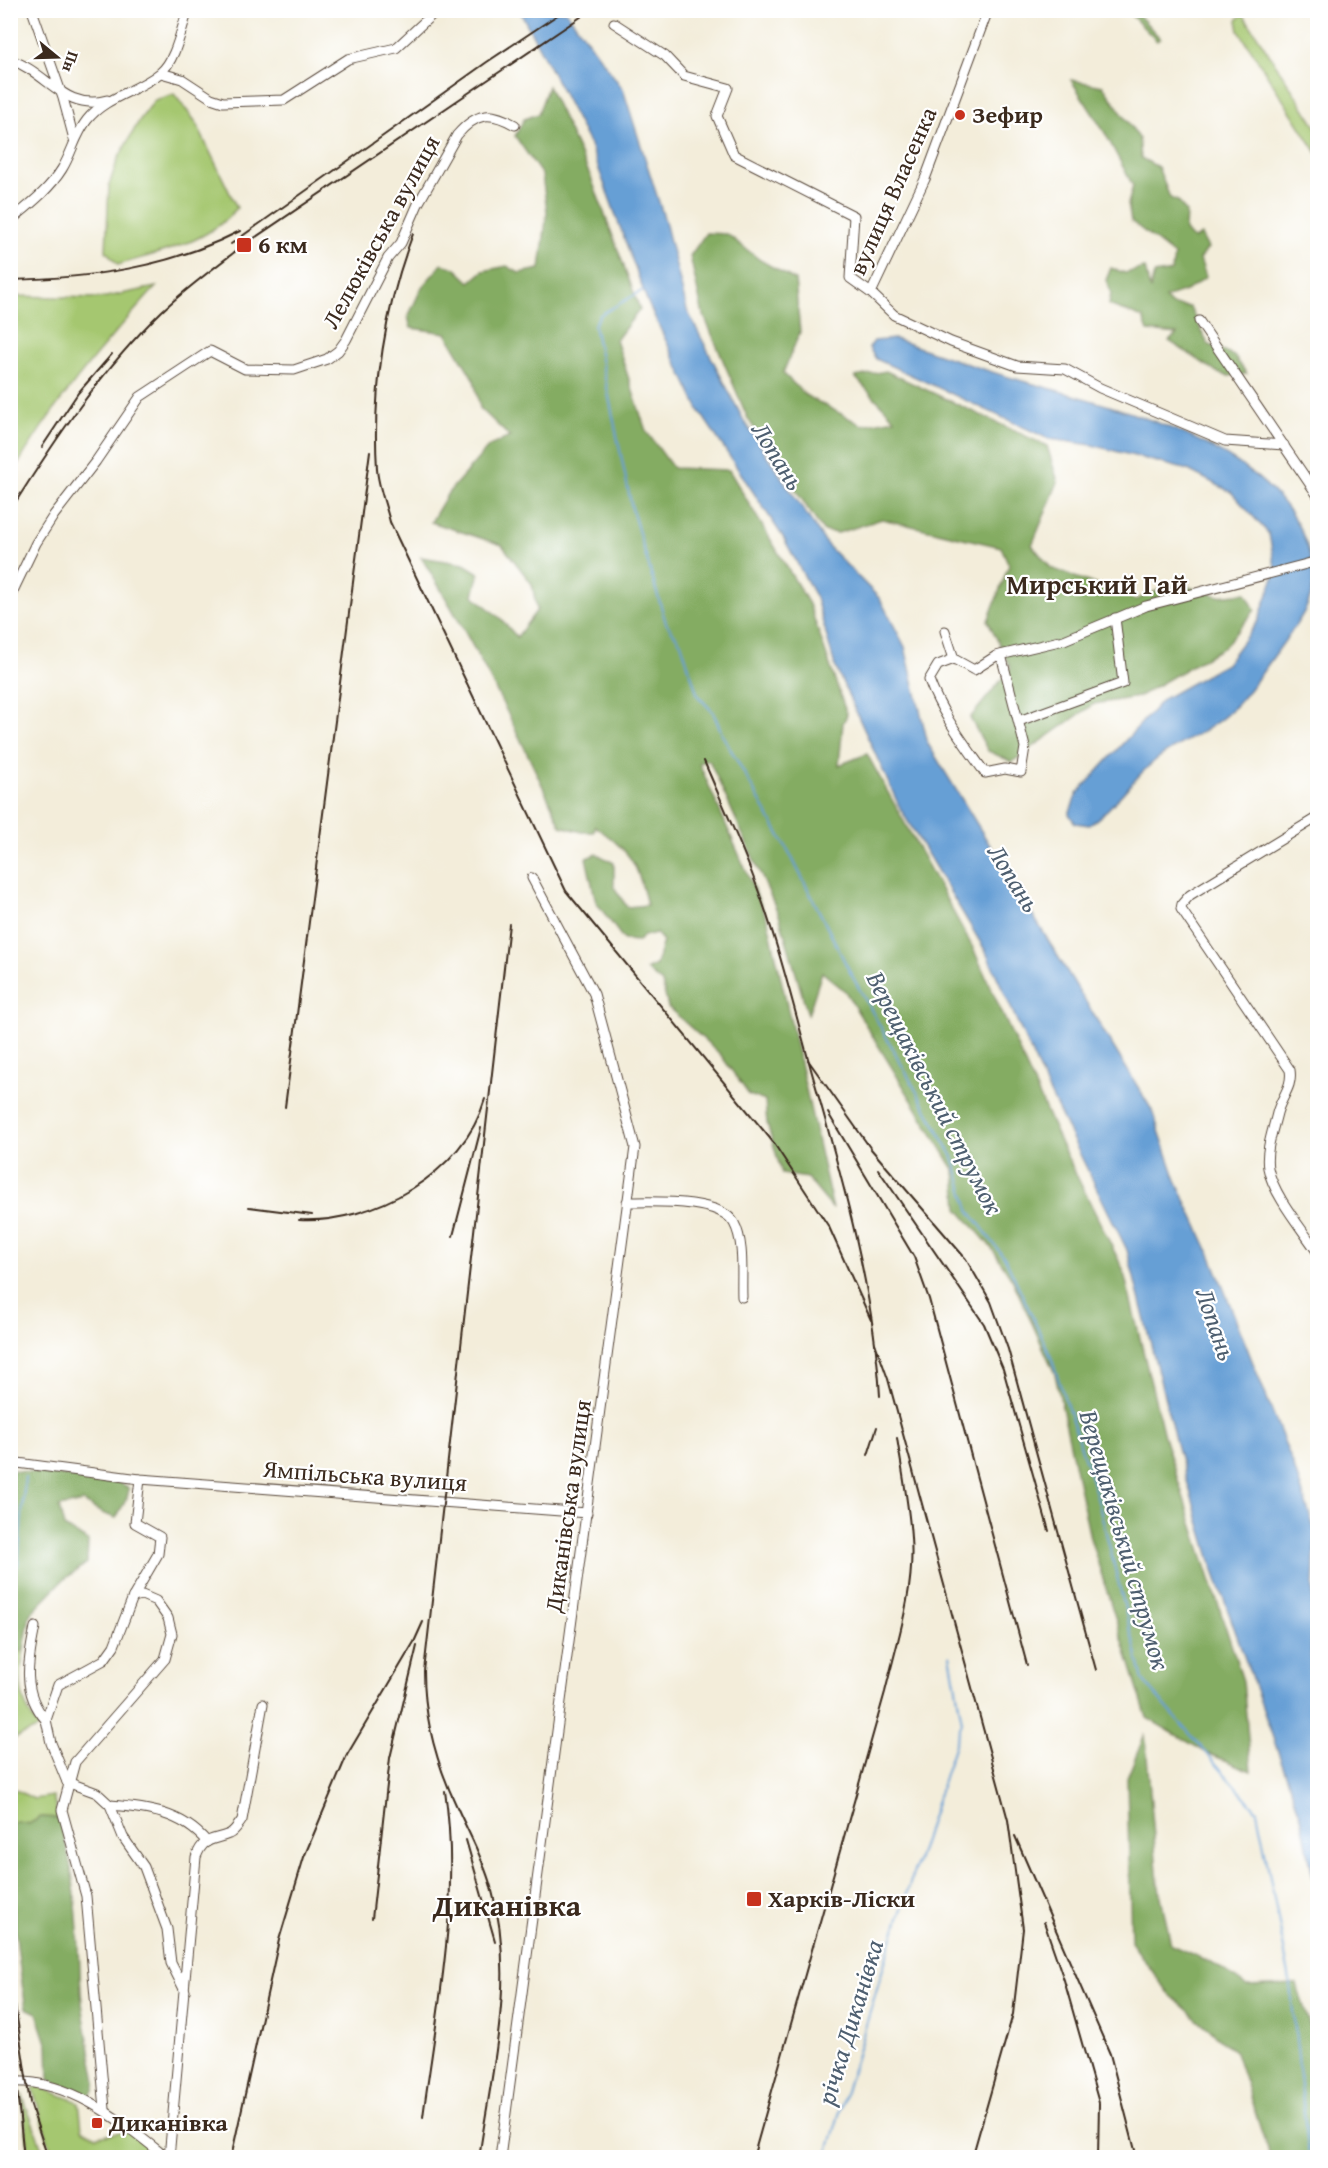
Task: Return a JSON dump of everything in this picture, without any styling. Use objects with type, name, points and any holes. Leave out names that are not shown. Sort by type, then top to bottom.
[{"type":"street","points":[[33,10],[63,95],[74,140]]},
{"type":"street","points":[[10,221],[45,190],[62,169],[74,140],[88,118],[112,98],[161,73],[171,58],[188,10]]},
{"type":"street","points":[[161,73],[182,79],[211,98],[223,102],[284,100],[348,59],[396,48],[437,10]]},
{"type":"street","name":"вулиця Власенка","points":[[614,23],[665,56],[684,76],[728,88],[717,116],[734,155],[854,216],[850,278],[871,293],[925,179],[988,10]]},
{"type":"street","points":[[10,60],[34,73],[63,95],[87,103],[112,98]]},
{"type":"street","name":"Лелюківська вулиця","points":[[10,597],[36,543],[54,515],[96,461],[140,397],[210,351],[245,369],[294,370],[327,359],[346,340],[388,258],[401,243],[417,204],[457,135],[465,126],[484,116],[495,115],[515,125]]},
{"type":"street","points":[[871,293],[894,315],[951,342],[1017,366],[1065,369],[1100,388],[1225,441],[1284,446]]},
{"type":"street","points":[[1200,321],[1317,496]]},
{"type":"street","points":[[945,631],[954,659],[974,670],[1000,655],[1064,640],[1146,606],[1317,561]]},
{"type":"street","points":[[1019,721],[1123,682],[1115,618]]},
{"type":"street","points":[[954,659],[938,665],[928,680],[944,714],[985,773],[1005,770],[1021,772],[1025,747],[1000,655]]},
{"type":"street","points":[[1317,817],[1190,895],[1182,904],[1181,909],[1290,1070],[1292,1079],[1278,1109],[1268,1150],[1268,1167],[1273,1184],[1317,1253]]},
{"type":"street","name":"Диканівська вулиця","points":[[500,2157],[635,1147],[594,994],[532,878]]},
{"type":"street","points":[[627,1202],[664,1201],[722,1211],[733,1222],[739,1237],[742,1297]]},
{"type":"street","name":"Ямпільська вулиця","points":[[10,1462],[140,1479],[586,1513]]},
{"type":"street","points":[[46,1720],[58,1685],[104,1660],[114,1646],[133,1597],[158,1554],[159,1537],[135,1523],[140,1479]]},
{"type":"street","points":[[105,2109],[86,1896],[62,1810],[75,1762],[165,1659],[172,1634],[168,1618],[156,1601],[142,1595],[133,1597]]},
{"type":"street","points":[[35,1627],[26,1666],[30,1696],[46,1720],[51,1743],[68,1782],[97,1793],[110,1805],[123,1837],[144,1867],[166,1929],[171,1963],[186,1993]]},
{"type":"street","points":[[168,2157],[186,1993],[196,1857],[200,1846],[214,1837],[231,1833],[242,1820],[263,1704]]},
{"type":"street","points":[[110,1805],[149,1808],[185,1822],[196,1829],[207,1842]]},
{"type":"street","points":[[10,2082],[43,2084],[105,2109],[168,2157]]},
{"type":"green space","points":[[1127,11],[1135,11],[1160,38],[1157,41]]},
{"type":"green space","points":[[1243,14],[1317,128],[1317,153],[1239,31],[1237,20]]},
{"type":"green space","points":[[1071,80],[1103,86],[1139,138],[1141,158],[1158,167],[1170,198],[1178,201],[1186,212],[1185,230],[1194,239],[1201,235],[1208,248],[1200,259],[1206,277],[1188,290],[1165,298],[1172,305],[1190,307],[1208,344],[1234,356],[1247,374],[1228,376],[1220,374],[1169,341],[1177,334],[1148,331],[1143,318],[1109,305],[1111,293],[1106,280],[1111,268],[1125,273],[1145,268],[1150,290],[1154,274],[1172,271],[1174,255],[1131,221],[1128,204],[1133,186],[1105,133]]},
{"type":"green space","points":[[548,86],[590,175],[640,309],[616,340],[646,431],[673,468],[729,470],[809,604],[847,715],[843,723],[839,765],[867,754],[973,948],[1061,1144],[1123,1269],[1165,1440],[1243,1681],[1251,1771],[1207,1753],[1147,1718],[1090,1538],[1055,1374],[1012,1279],[991,1247],[958,1209],[955,1171],[845,991],[822,972],[808,1015],[779,915],[709,760],[699,763],[768,921],[833,1209],[807,1178],[782,1174],[767,1123],[765,1101],[749,1095],[720,1054],[668,1007],[662,983],[646,970],[656,965],[663,941],[656,933],[644,936],[638,941],[624,940],[596,902],[586,858],[597,854],[614,863],[614,887],[627,907],[647,905],[635,868],[625,851],[595,826],[594,832],[582,832],[561,826],[496,689],[421,557],[464,564],[479,573],[473,595],[501,619],[517,637],[537,610],[532,584],[502,545],[431,522],[448,493],[489,446],[510,437],[480,408],[474,380],[446,333],[411,328],[408,317],[422,287],[442,264],[455,268],[470,282],[483,271],[507,266],[519,273],[540,269],[547,212],[542,175],[515,136],[524,119],[538,114]]},
{"type":"green space","points":[[174,94],[195,121],[237,208],[212,230],[197,238],[166,251],[118,265],[106,251],[109,185],[118,159],[139,121],[155,100]]},
{"type":"green space","points":[[706,233],[727,234],[760,260],[795,280],[800,332],[783,373],[805,395],[862,425],[895,419],[855,377],[886,371],[1047,446],[1058,482],[1032,545],[1051,568],[1136,600],[1175,583],[1218,596],[1246,593],[1255,610],[1224,647],[1138,697],[1094,704],[1012,762],[988,751],[970,718],[1011,668],[988,621],[1009,565],[1001,547],[882,519],[838,533],[823,531],[748,419],[702,311],[690,256]]},
{"type":"green space","points":[[156,287],[78,377],[43,425],[11,476],[11,296],[101,298]]},
{"type":"green space","points":[[11,1470],[120,1482],[129,1489],[127,1498],[116,1518],[83,1502],[59,1507],[64,1527],[88,1541],[87,1563],[62,1581],[30,1614],[24,1650],[11,1654]]},
{"type":"green space","points":[[11,1650],[24,1650],[21,1672],[22,1691],[27,1709],[39,1728],[11,1740]]},
{"type":"green space","points":[[1145,1734],[1158,1882],[1171,1945],[1215,1964],[1246,1986],[1297,1984],[1316,2047],[1317,2157],[1270,2157],[1235,2052],[1168,1993],[1131,1942],[1127,1778]]},
{"type":"green space","points":[[10,1750],[12,1788],[34,1799],[53,1796],[58,1818],[41,1817],[29,1824],[18,1822],[11,1825]]},
{"type":"green space","points":[[41,1817],[58,1818],[70,1860],[78,1925],[82,2002],[96,2082],[94,2090],[88,2096],[49,2080],[48,2046],[37,2013],[26,2008],[14,1917],[10,1826],[16,1822],[29,1824]]},
{"type":"green space","points":[[37,2086],[79,2102],[82,2129],[97,2136],[132,2130],[170,2157],[106,2157],[92,2147],[75,2145],[74,2157],[53,2157],[33,2089]]},
{"type":"green space","points":[[22,2094],[45,2157],[29,2157]]},
{"type":"water","name":"Лопань","points":[[520,11],[566,11],[623,89],[665,221],[687,310],[744,421],[827,545],[880,599],[905,647],[928,744],[1152,1110],[1176,1180],[1210,1254],[1293,1464],[1315,1531],[1310,1684],[1318,1700],[1317,1897],[1301,1817],[1214,1571],[1178,1451],[1127,1250],[1044,1081],[985,950],[901,810],[835,666],[816,598],[783,537],[700,412],[648,303],[590,145]]},
{"type":"water","points":[[895,339],[989,371],[1093,401],[1194,438],[1239,464],[1277,496],[1303,534],[1313,581],[1310,600],[1294,628],[1259,677],[1226,715],[1211,727],[1151,764],[1108,809],[1089,825],[1075,823],[1069,814],[1077,794],[1163,699],[1226,664],[1258,621],[1276,572],[1269,534],[1231,492],[1188,470],[1092,445],[1049,439],[876,359],[869,348],[874,341]]},
{"type":"waterway","name":"Верещаківський струмок","points":[[645,289],[600,315],[594,325],[633,513],[666,623],[681,643],[698,696],[713,712],[723,736],[789,852],[850,972],[953,1157],[969,1210],[1006,1260],[1051,1357],[1096,1493],[1143,1680],[1257,1811],[1289,1975],[1309,2158]]},
{"type":"waterway","points":[[10,1582],[18,1563],[25,1477]]},
{"type":"waterway","name":"річка Диканівка","points":[[826,2158],[887,1955],[962,1722],[950,1655]]},
{"type":"railway","points":[[231,244],[487,62],[565,10]]},
{"type":"railway","points":[[10,511],[44,458],[99,381],[140,333],[172,302],[244,245],[591,10]]},
{"type":"railway","points":[[10,280],[70,277],[128,269],[185,254],[240,231]]},
{"type":"railway","points":[[413,234],[395,290],[379,379],[377,469],[380,489],[390,522],[566,891],[773,1142],[829,1227],[871,1320]]},
{"type":"railway","points":[[42,447],[78,393],[112,354]]},
{"type":"railway","points":[[285,1107],[370,451]]},
{"type":"railway","points":[[704,761],[754,879],[771,928],[836,1157],[864,1277],[877,1356],[880,1396]]},
{"type":"railway","points":[[479,2158],[500,2022],[502,1954],[491,1887],[484,1866],[450,1791],[433,1741],[426,1706],[424,1671],[509,924]]},
{"type":"railway","points":[[808,1060],[871,1149],[966,1259],[991,1302],[1008,1349],[1096,1670]]},
{"type":"railway","points":[[299,1220],[327,1219],[356,1213],[385,1203],[412,1189],[436,1171],[457,1150],[474,1126],[485,1099]]},
{"type":"railway","points":[[828,1113],[914,1257],[929,1299],[1027,1665]]},
{"type":"railway","points":[[453,1236],[481,1128]]},
{"type":"railway","points":[[878,1169],[984,1324],[1003,1369],[1049,1531]]},
{"type":"railway","points":[[249,1207],[312,1215]]},
{"type":"railway","points":[[875,1343],[888,1379],[1008,1820],[1023,1929],[1013,2014],[972,2158]]},
{"type":"railway","points":[[868,1455],[877,1427]]},
{"type":"railway","points":[[753,2158],[885,1692],[904,1616],[912,1557],[907,1501],[897,1438]]},
{"type":"railway","points":[[231,2158],[279,1940],[304,1857],[347,1755],[414,1642],[423,1622]]},
{"type":"railway","points":[[372,1919],[390,1758],[417,1646]]},
{"type":"railway","points":[[423,2117],[449,1913],[449,1832],[445,1791]]},
{"type":"railway","points":[[1015,1836],[1110,2054],[1137,2158]]},
{"type":"railway","points":[[466,1840],[495,1941]]},
{"type":"railway","points":[[1044,1922],[1064,1980],[1099,2103],[1098,2158]]},
{"type":"railway","points":[[10,1972],[30,2103],[48,2158]]},
{"type":"railway","points":[[11,2029],[24,2158]]},
{"type":"place","name":"Зефир","points":[[960,115]]},
{"type":"place","name":"6 км","points":[[244,245]]},
{"type":"place","name":"Харків-Ліски","points":[[754,1899]]},
{"type":"place","name":"Диканівка","points":[[97,2123]]},
{"type":"district","name":"Мирський Гай","points":[[1097,585]]},
{"type":"district","name":"Диканівка","points":[[507,1906]]}]
